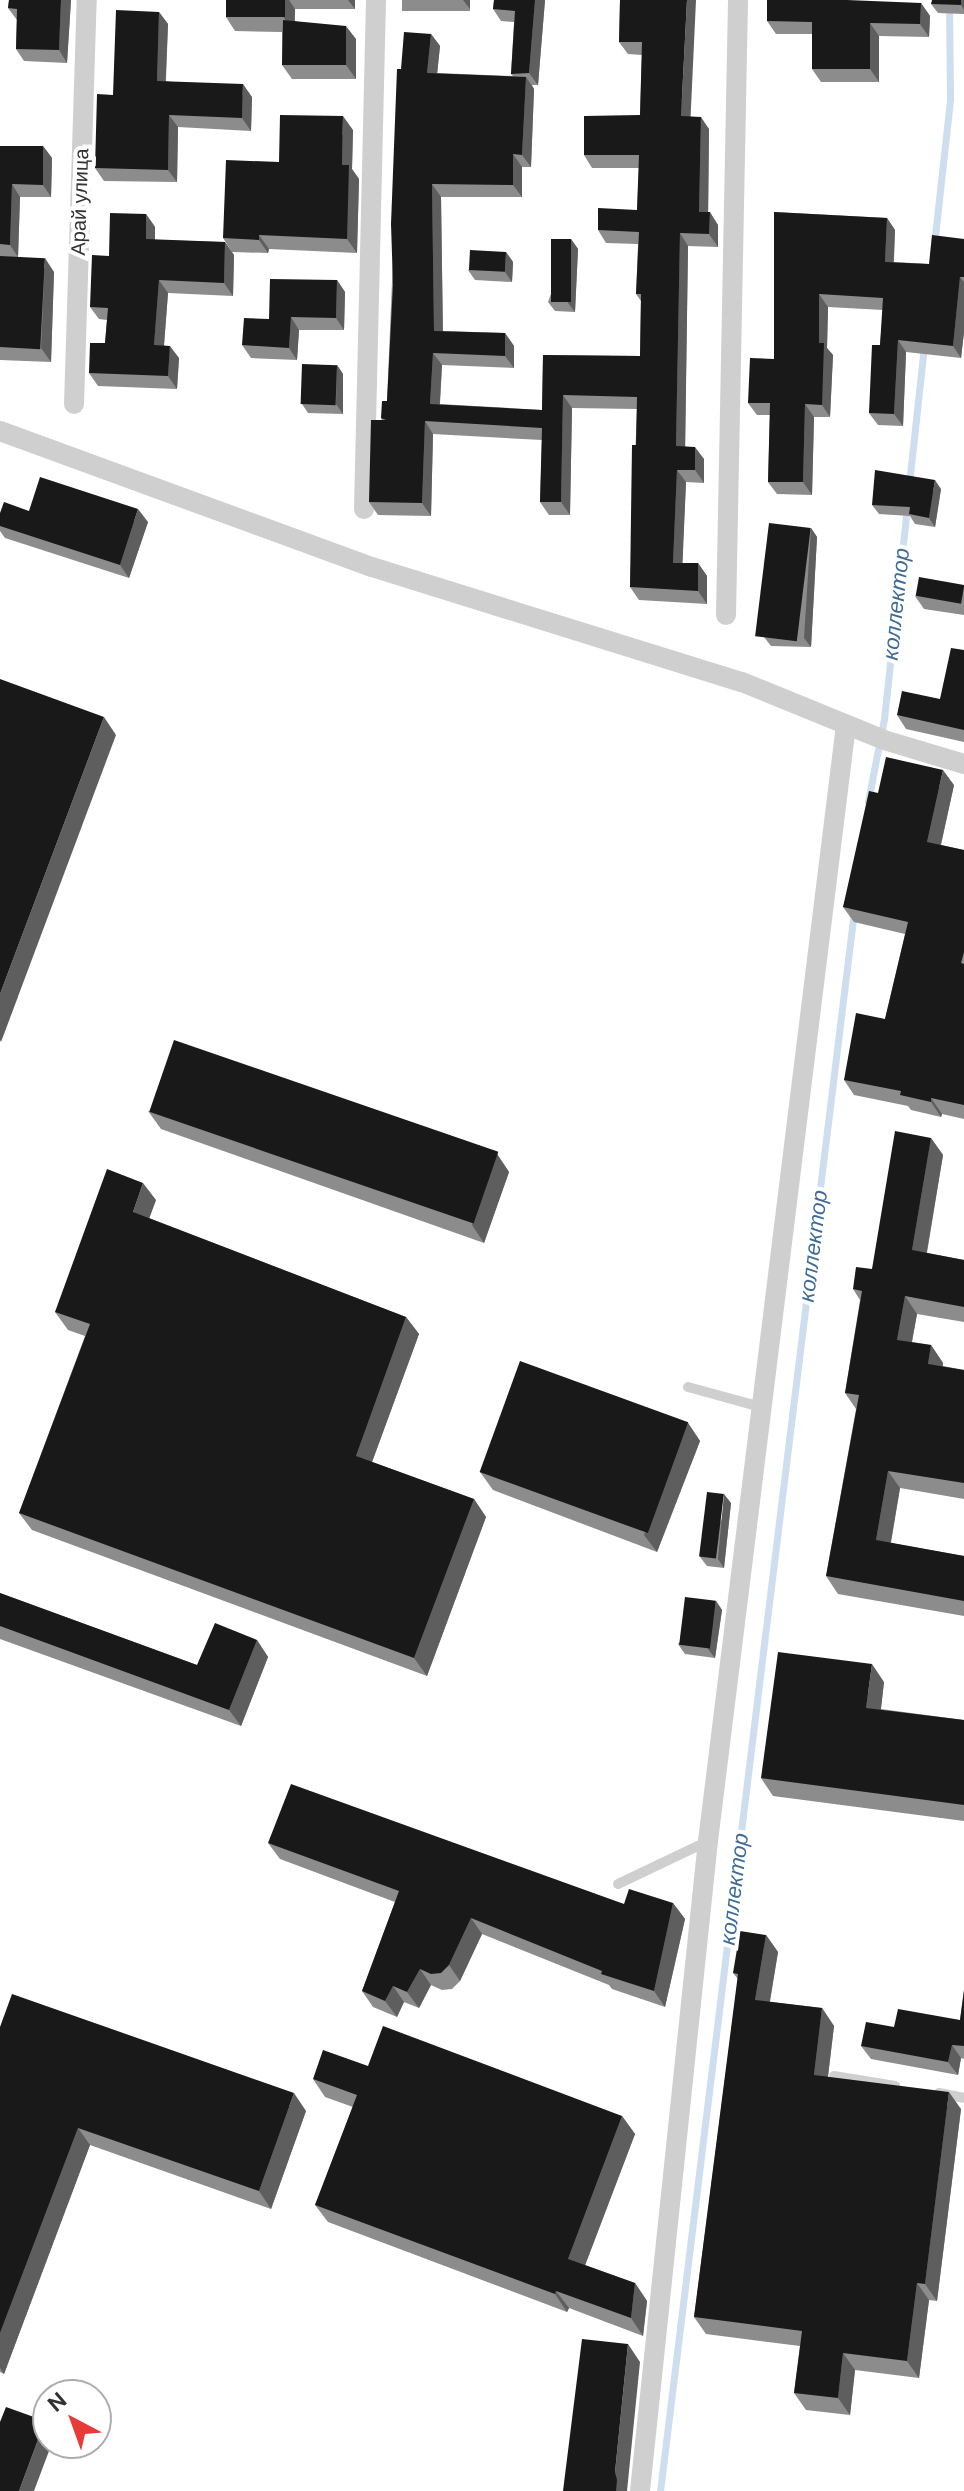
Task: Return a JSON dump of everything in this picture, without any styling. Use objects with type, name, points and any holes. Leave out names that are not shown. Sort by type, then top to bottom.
[{"type":"street","name":"Арай улица","points":[[74,404],[87,0]]},
{"type":"street","points":[[364,509],[376,0]]},
{"type":"street","points":[[726,615],[738,0]]},
{"type":"street","points":[[0,431],[372,567],[742,682],[884,740],[964,764]]},
{"type":"street","points":[[640,2491],[708,1841],[761,1407],[851,726]]},
{"type":"lane","points":[[688,1387],[761,1407]]},
{"type":"lane","points":[[618,1884],[708,1841]]},
{"type":"lane","points":[[834,2076],[906,2088]]},
{"type":"lane","points":[[921,2090],[964,2098]]},
{"type":"building","points":[[9,0],[61,0],[59,50],[16,49],[17,9],[8,8]]},
{"type":"building","points":[[226,0],[285,0],[285,17],[226,17]]},
{"type":"building","points":[[494,0],[535,0],[529,73],[511,74],[515,11],[493,9]]},
{"type":"building","points":[[620,0],[687,0],[681,116],[701,117],[699,212],[710,212],[709,234],[680,233],[676,446],[695,447],[695,470],[677,470],[673,563],[698,563],[698,591],[630,587],[632,445],[636,445],[637,397],[563,395],[561,502],[540,502],[542,428],[425,421],[422,503],[369,502],[371,420],[386,420],[381,418],[382,401],[387,401],[393,285],[391,224],[397,69],[401,69],[404,32],[431,34],[427,73],[526,77],[522,155],[513,154],[513,185],[432,184],[434,331],[505,333],[505,356],[433,353],[430,404],[542,410],[543,355],[640,356],[641,294],[636,294],[639,232],[598,230],[598,208],[637,210],[639,155],[584,155],[584,116],[640,115],[642,42],[619,42]]},
{"type":"building","points":[[767,0],[921,3],[920,24],[870,23],[870,69],[812,69],[812,22],[767,21]]},
{"type":"building","points":[[932,0],[961,0],[961,5],[931,4]]},
{"type":"building","points":[[116,10],[159,12],[157,81],[243,84],[242,118],[169,115],[168,170],[95,168],[97,94],[113,95]]},
{"type":"building","points":[[283,20],[346,26],[346,65],[282,65]]},
{"type":"building","points":[[280,115],[343,116],[342,165],[349,165],[347,239],[259,235],[259,240],[223,238],[226,160],[279,162]]},
{"type":"building","points":[[0,146],[43,146],[43,185],[12,184],[10,245],[0,244]]},
{"type":"building","points":[[774,212],[887,218],[885,262],[929,264],[932,235],[964,239],[964,277],[960,277],[953,346],[898,340],[894,414],[869,413],[872,345],[880,345],[883,298],[819,294],[819,343],[824,343],[822,405],[805,404],[803,482],[768,482],[770,403],[748,403],[750,358],[774,359]]},
{"type":"building","points":[[110,213],[146,214],[146,239],[225,242],[224,283],[159,280],[154,345],[170,346],[168,376],[89,373],[90,343],[105,343],[108,308],[90,307],[92,255],[109,256]]},
{"type":"building","points":[[551,239],[571,239],[571,302],[551,302]]},
{"type":"building","points":[[470,250],[506,252],[505,272],[469,270]]},
{"type":"building","points":[[0,256],[45,258],[40,349],[0,347]]},
{"type":"building","points":[[270,279],[337,280],[336,318],[291,317],[289,348],[242,345],[244,318],[269,319]]},
{"type":"building","points":[[302,364],[337,365],[336,405],[301,404]]},
{"type":"building","points":[[875,470],[935,480],[929,518],[909,514],[910,507],[872,505]]},
{"type":"building","points":[[40,477],[138,509],[120,565],[0,526],[4,502],[29,511]]},
{"type":"building","points":[[769,523],[811,528],[797,641],[755,636]]},
{"type":"building","points":[[919,577],[964,585],[961,604],[916,596]]},
{"type":"building","points":[[951,648],[964,650],[964,730],[897,715],[902,691],[940,699]]},
{"type":"building","points":[[0,679],[104,717],[0,994]]},
{"type":"building","points":[[886,757],[943,770],[927,842],[964,850],[964,952],[961,963],[964,964],[964,1105],[931,1098],[931,1102],[900,1095],[901,1091],[844,1080],[856,1013],[885,1019],[908,922],[843,907],[869,791],[878,793]]},
{"type":"building","points":[[174,1040],[498,1152],[474,1224],[149,1112]]},
{"type":"building","points":[[895,1131],[931,1138],[912,1250],[964,1260],[964,1307],[905,1296],[897,1340],[931,1345],[928,1364],[964,1370],[964,1483],[888,1471],[876,1540],[964,1556],[964,1601],[826,1576],[859,1395],[845,1393],[862,1291],[853,1289],[856,1267],[872,1269]]},
{"type":"building","points":[[107,1169],[143,1183],[133,1212],[406,1317],[356,1456],[474,1499],[414,1658],[19,1513],[90,1324],[55,1312]]},
{"type":"building","points":[[520,1361],[688,1422],[648,1533],[480,1472]]},
{"type":"building","points":[[707,1492],[724,1494],[716,1559],[699,1557]]},
{"type":"building","points":[[0,1593],[197,1665],[215,1623],[257,1640],[229,1710],[0,1626]]},
{"type":"building","points":[[685,1597],[716,1601],[710,1648],[679,1645]]},
{"type":"building","points":[[778,1652],[872,1664],[866,1708],[964,1720],[964,1805],[761,1778]]},
{"type":"building","points":[[291,1784],[624,1904],[629,1889],[673,1903],[654,1991],[601,1974],[602,1971],[471,1918],[449,1965],[441,1973],[431,1974],[420,1969],[407,1992],[393,1986],[385,2001],[362,1991],[399,1891],[268,1843]]},
{"type":"building","points":[[740,1931],[766,1935],[755,2000],[822,2008],[814,2075],[949,2092],[925,2284],[917,2283],[907,2361],[843,2353],[838,2398],[794,2393],[802,2331],[694,2317],[738,1974],[733,1973]]},
{"type":"building","points":[[964,1990],[964,2046],[952,2045],[948,2062],[861,2046],[866,2022],[894,2027],[898,2009],[960,2020]]},
{"type":"building","points":[[12,1994],[294,2093],[259,2191],[78,2128],[0,2333],[0,2027]]},
{"type":"building","points":[[383,2026],[622,2116],[568,2259],[635,2283],[631,2318],[556,2291],[555,2294],[315,2205],[357,2095],[313,2079],[323,2050],[368,2066]]},
{"type":"building","points":[[582,2339],[628,2344],[615,2472],[616,2491],[563,2491]]},
{"type":"building","points":[[6,2407],[32,2416],[32,2456],[19,2491],[0,2491],[0,2422]]},
{"type":"waterway","name":"коллектор","points":[[934,245],[950,99],[949,0]]},
{"type":"waterway","name":"коллектор","points":[[909,484],[924,345]]},
{"type":"waterway","name":"коллектор","points":[[868,801],[884,719],[907,508]]},
{"type":"waterway","name":"коллектор","points":[[660,2491],[854,912]]}]
